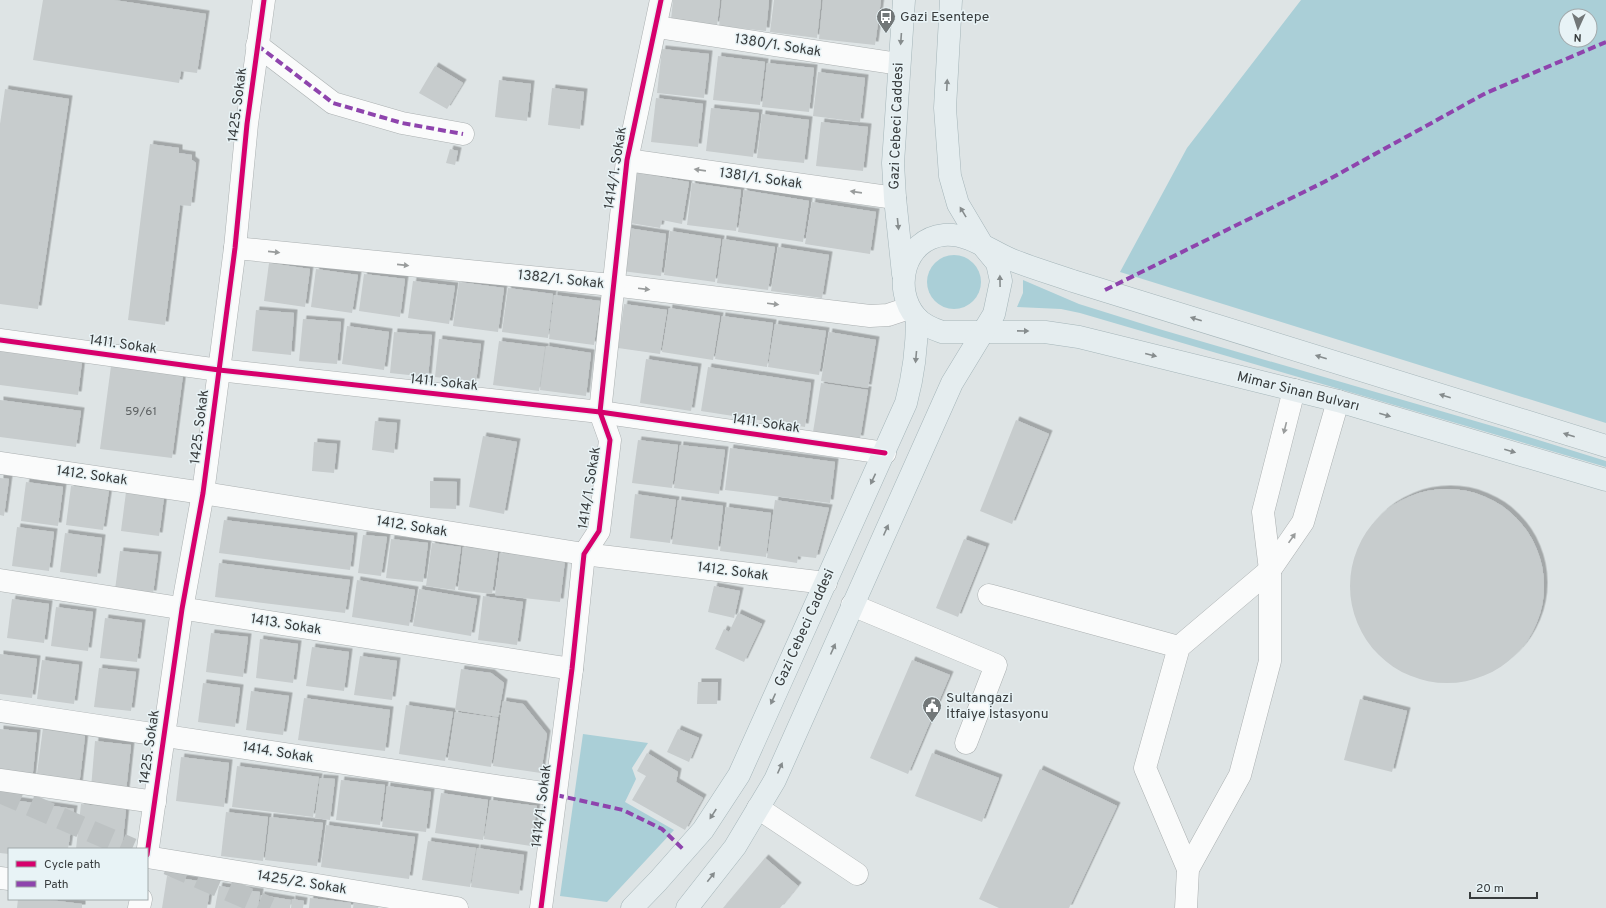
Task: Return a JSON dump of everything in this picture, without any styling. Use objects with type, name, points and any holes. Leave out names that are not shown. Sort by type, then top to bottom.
[{"type":"main road","name":"Gazi Cebeci Caddesi","points":[[903,275],[893,163],[904,0]]},
{"type":"main road","points":[[687,908],[735,846],[775,780],[952,383],[994,314],[1001,281],[997,263],[983,246],[958,204],[950,176],[945,108],[951,0]]},
{"type":"main road","points":[[984,331],[942,332],[929,327],[913,313],[903,290],[903,275],[908,260],[918,247],[932,237],[945,235],[963,236],[1012,260],[1073,281],[1606,446]]},
{"type":"main road","name":"Gazi Cebeci Caddesi","points":[[632,908],[703,830],[739,775],[906,404],[914,374],[917,354],[913,313]]},
{"type":"main road","name":"Mimar Sinan Bulvarı","points":[[984,331],[1045,332],[1079,337],[1338,401],[1606,480]]},
{"type":"street","name":"1425. Sokak","points":[[148,849],[182,609],[203,493],[235,248],[247,124],[264,0]]},
{"type":"street","name":"1414/1. Sokak","points":[[541,908],[572,669],[584,554],[599,531],[610,440],[600,412],[612,285],[627,160],[661,0]]},
{"type":"street","name":"1380/1. Sokak","points":[[656,27],[899,64]]},
{"type":"street","points":[[257,45],[333,103],[402,122],[464,134]]},
{"type":"street","name":"1381/1. Sokak","points":[[627,160],[895,198]]},
{"type":"street","name":"1382/1. Sokak","points":[[235,248],[612,285],[870,316],[913,313]]},
{"type":"street","name":"1411. Sokak","points":[[0,340],[219,370],[600,412],[885,453]]},
{"type":"street","points":[[1188,869],[1240,775],[1270,661],[1270,570],[1263,512],[1294,390]]},
{"type":"street","points":[[1186,908],[1188,869],[1145,768],[1179,648],[1270,570],[1303,522],[1338,401]]},
{"type":"street","name":"1412. Sokak","points":[[0,463],[203,493],[584,554],[826,583]]},
{"type":"street","name":"1413. Sokak","points":[[0,580],[572,669]]},
{"type":"street","points":[[989,594],[1179,648]]},
{"type":"street","points":[[852,605],[996,664],[966,743]]},
{"type":"street","name":"1414. Sokak","points":[[0,711],[556,795]]},
{"type":"street","points":[[0,780],[155,802]]},
{"type":"street","points":[[758,808],[856,874]]},
{"type":"street","name":"1425/2. Sokak","points":[[148,856],[457,908]]},
{"type":"shaded area","points":[[1301,0],[1606,0],[1606,423],[1120,272],[1187,148]]},
{"type":"shaded area","points":[[949,255],[959,255],[969,259],[977,267],[981,277],[981,287],[977,297],[969,305],[959,309],[949,309],[939,305],[931,297],[927,287],[927,277],[931,267],[939,259]]},
{"type":"shaded area","points":[[1023,280],[1079,304],[1159,329],[1506,430],[1606,461],[1606,467],[1080,313],[1061,309],[1017,307],[1023,293]]},
{"type":"shaded area","points":[[583,734],[648,743],[632,768],[636,779],[625,802],[674,830],[607,902],[560,896]]},
{"type":"building","points":[[43,0],[114,0],[206,14],[197,73],[181,71],[179,83],[33,60]]},
{"type":"building","points":[[673,0],[720,0],[717,25],[671,20]]},
{"type":"building","points":[[722,0],[769,0],[766,31],[719,26]]},
{"type":"building","points":[[774,0],[821,0],[817,38],[770,32]]},
{"type":"building","points":[[823,0],[881,0],[875,45],[819,39]]},
{"type":"building","points":[[662,49],[709,54],[704,98],[657,93]]},
{"type":"building","points":[[718,56],[765,62],[760,105],[713,100]]},
{"type":"building","points":[[767,63],[814,68],[809,112],[762,107]]},
{"type":"building","points":[[435,66],[463,83],[447,109],[419,93]]},
{"type":"building","points":[[818,72],[865,78],[860,122],[813,116]]},
{"type":"building","points":[[499,80],[531,84],[527,121],[495,117]]},
{"type":"building","points":[[552,88],[584,92],[580,129],[548,125]]},
{"type":"building","points":[[5,89],[69,99],[38,309],[0,304],[0,124]]},
{"type":"building","points":[[656,98],[703,104],[698,147],[651,142]]},
{"type":"building","points":[[711,108],[759,113],[753,157],[706,151]]},
{"type":"building","points":[[762,114],[809,120],[804,163],[757,158]]},
{"type":"building","points":[[821,122],[868,127],[863,171],[816,166]]},
{"type":"building","points":[[150,144],[179,148],[179,153],[192,155],[192,160],[196,163],[191,206],[180,205],[165,325],[128,320]]},
{"type":"building","points":[[450,149],[458,151],[455,165],[446,163]]},
{"type":"building","points":[[633,172],[689,182],[682,224],[662,220],[660,228],[624,222]]},
{"type":"building","points":[[692,183],[741,190],[736,231],[687,225]]},
{"type":"building","points":[[744,190],[809,201],[803,242],[738,232]]},
{"type":"building","points":[[812,202],[876,212],[870,254],[805,244]]},
{"type":"building","points":[[628,228],[666,234],[661,276],[622,271]]},
{"type":"building","points":[[670,231],[721,239],[715,282],[664,275]]},
{"type":"building","points":[[723,239],[775,247],[768,290],[717,283]]},
{"type":"building","points":[[778,247],[829,255],[822,298],[771,291]]},
{"type":"building","points":[[269,263],[310,269],[305,307],[264,301]]},
{"type":"building","points":[[316,269],[358,275],[352,313],[311,307]]},
{"type":"building","points":[[364,274],[405,279],[400,317],[359,311]]},
{"type":"building","points":[[413,281],[455,286],[449,324],[408,318]]},
{"type":"building","points":[[459,282],[504,288],[498,332],[453,326]]},
{"type":"building","points":[[508,288],[553,294],[548,338],[502,332]]},
{"type":"building","points":[[554,295],[600,301],[594,345],[549,339]]},
{"type":"building","points":[[624,304],[667,310],[660,354],[618,348]]},
{"type":"building","points":[[669,308],[720,316],[713,360],[662,352]]},
{"type":"building","points":[[256,310],[294,313],[291,355],[252,351]]},
{"type":"building","points":[[722,316],[773,323],[767,367],[715,359]]},
{"type":"building","points":[[303,319],[341,322],[337,364],[299,361]]},
{"type":"building","points":[[775,324],[826,331],[819,375],[768,367]]},
{"type":"building","points":[[347,326],[389,332],[384,370],[342,364]]},
{"type":"building","points":[[394,332],[432,335],[428,377],[390,373]]},
{"type":"building","points":[[829,332],[876,340],[868,388],[821,381]]},
{"type":"building","points":[[439,339],[481,344],[476,382],[435,377]]},
{"type":"building","points":[[499,341],[545,347],[539,391],[493,385]]},
{"type":"building","points":[[546,346],[591,353],[586,396],[540,390]]},
{"type":"building","points":[[0,351],[82,361],[78,395],[0,385]]},
{"type":"building","points":[[646,359],[698,367],[691,411],[640,403]]},
{"type":"building","points":[[111,366],[183,375],[172,458],[100,449]]},
{"type":"building","points":[[708,367],[811,383],[805,427],[701,411]]},
{"type":"building","points":[[821,383],[868,390],[860,439],[813,432]]},
{"type":"building","points":[[0,400],[81,411],[76,447],[0,437]]},
{"type":"building","points":[[1016,420],[1049,434],[1012,524],[980,511]]},
{"type":"building","points":[[375,421],[397,423],[394,453],[372,450]]},
{"type":"building","points":[[483,436],[517,442],[504,514],[469,507]]},
{"type":"building","points":[[638,440],[678,445],[672,488],[632,483]]},
{"type":"building","points":[[314,442],[337,444],[334,473],[312,471]]},
{"type":"building","points":[[680,445],[725,450],[719,494],[674,488]]},
{"type":"building","points":[[730,448],[835,462],[830,503],[725,490]]},
{"type":"building","points":[[0,478],[9,479],[4,516],[0,515]]},
{"type":"building","points":[[430,481],[457,482],[456,509],[430,508]]},
{"type":"building","points":[[26,482],[63,487],[58,526],[21,521]]},
{"type":"building","points":[[71,486],[109,490],[103,530],[66,525]]},
{"type":"building","points":[[1437,489],[1457,489],[1475,493],[1493,500],[1516,517],[1528,532],[1537,549],[1544,576],[1544,596],[1537,623],[1528,640],[1516,655],[1501,667],[1484,676],[1457,683],[1437,683],[1419,679],[1401,672],[1385,661],[1372,648],[1361,632],[1354,614],[1350,596],[1350,576],[1354,558],[1361,540],[1372,524],[1385,511],[1401,500],[1419,493]]},
{"type":"building","points":[[126,492],[164,497],[159,536],[121,531]]},
{"type":"building","points":[[635,494],[676,500],[670,543],[630,538]]},
{"type":"building","points":[[678,500],[723,506],[718,550],[672,544]]},
{"type":"building","points":[[775,500],[829,508],[816,558],[798,556],[797,563],[767,558]]},
{"type":"building","points":[[726,507],[771,513],[766,557],[720,551]]},
{"type":"building","points":[[224,520],[354,536],[350,570],[219,553]]},
{"type":"building","points":[[17,527],[54,532],[49,571],[12,566]]},
{"type":"building","points":[[65,533],[102,538],[97,577],[60,572]]},
{"type":"building","points":[[363,535],[387,537],[381,576],[358,573]]},
{"type":"building","points":[[391,539],[428,543],[423,582],[386,578]]},
{"type":"building","points":[[964,539],[986,547],[958,617],[936,608]]},
{"type":"building","points":[[432,543],[461,547],[455,590],[426,586]]},
{"type":"building","points":[[463,547],[498,551],[492,594],[458,590]]},
{"type":"building","points":[[120,551],[158,555],[153,594],[115,590]]},
{"type":"building","points":[[500,553],[565,560],[560,602],[495,595]]},
{"type":"building","points":[[219,563],[350,580],[345,613],[215,597]]},
{"type":"building","points":[[357,580],[415,590],[409,626],[352,617]]},
{"type":"building","points":[[714,586],[740,591],[734,618],[708,612]]},
{"type":"building","points":[[419,589],[477,599],[471,636],[413,626]]},
{"type":"building","points":[[483,596],[523,602],[517,645],[478,640]]},
{"type":"building","points":[[12,599],[49,604],[44,643],[7,638]]},
{"type":"building","points":[[56,607],[93,612],[88,651],[51,646]]},
{"type":"building","points":[[738,613],[762,624],[744,662],[715,649],[724,629],[729,632]]},
{"type":"building","points":[[105,618],[142,623],[137,662],[100,658]]},
{"type":"building","points":[[211,633],[248,637],[243,677],[206,672]]},
{"type":"building","points":[[260,639],[298,644],[293,683],[256,678]]},
{"type":"building","points":[[312,647],[349,652],[344,691],[306,686]]},
{"type":"building","points":[[0,654],[37,659],[32,698],[0,694]]},
{"type":"building","points":[[360,656],[397,661],[392,700],[354,695]]},
{"type":"building","points":[[42,660],[79,665],[74,704],[37,699]]},
{"type":"building","points":[[912,660],[950,675],[908,774],[870,758]]},
{"type":"building","points":[[99,668],[136,672],[131,711],[94,707]]},
{"type":"building","points":[[461,669],[491,673],[504,683],[498,717],[455,710]]},
{"type":"building","points":[[698,682],[718,682],[717,704],[697,704]]},
{"type":"building","points":[[203,683],[240,688],[235,727],[198,722]]},
{"type":"building","points":[[251,691],[289,696],[283,735],[246,730]]},
{"type":"building","points":[[304,698],[390,710],[385,751],[298,740]]},
{"type":"building","points":[[1360,699],[1407,711],[1392,772],[1344,760]]},
{"type":"building","points":[[503,701],[523,704],[547,734],[541,773],[493,766]]},
{"type":"building","points":[[406,705],[453,712],[445,761],[399,754]]},
{"type":"building","points":[[455,712],[498,718],[491,767],[448,760]]},
{"type":"building","points":[[43,728],[85,736],[79,786],[36,781]]},
{"type":"building","points":[[0,729],[37,733],[32,781],[0,778]]},
{"type":"building","points":[[678,729],[699,738],[689,762],[667,752]]},
{"type":"building","points":[[95,741],[131,745],[126,791],[91,788]]},
{"type":"building","points":[[647,753],[678,772],[676,782],[703,798],[685,830],[632,800],[646,776],[637,771]]},
{"type":"building","points":[[932,753],[999,778],[982,822],[915,796]]},
{"type":"building","points":[[181,757],[229,763],[224,807],[176,801]]},
{"type":"building","points":[[237,766],[319,777],[313,817],[232,807]]},
{"type":"building","points":[[1040,769],[1117,806],[1069,908],[999,908],[979,899]]},
{"type":"building","points":[[320,778],[335,779],[330,820],[315,818]]},
{"type":"building","points":[[341,780],[385,785],[380,825],[336,820]]},
{"type":"building","points":[[387,786],[431,792],[426,832],[382,827]]},
{"type":"building","points":[[441,793],[488,800],[483,840],[435,833]]},
{"type":"building","points":[[0,798],[74,809],[68,848],[8,848],[8,854],[0,853]]},
{"type":"building","points":[[490,800],[537,806],[531,846],[484,839]]},
{"type":"building","points":[[81,804],[126,809],[122,848],[76,848]]},
{"type":"building","points":[[226,812],[268,817],[263,861],[221,856]]},
{"type":"building","points":[[270,817],[323,823],[317,866],[265,860]]},
{"type":"building","points":[[326,825],[415,837],[409,879],[321,867]]},
{"type":"building","points":[[428,841],[476,848],[470,887],[422,880]]},
{"type":"building","points":[[477,848],[524,855],[519,894],[471,887]]},
{"type":"building","points":[[765,858],[798,886],[780,908],[723,908]]},
{"type":"building","points":[[167,876],[211,883],[207,908],[162,908]]},
{"type":"building","points":[[219,886],[260,892],[258,908],[215,908]]},
{"type":"building","points":[[261,895],[291,900],[290,908],[259,908]]},
{"type":"building","points":[[310,898],[351,903],[351,908],[309,908]]},
{"type":"building","points":[[292,899],[304,901],[303,908],[291,908]]},
{"type":"building","points":[[18,900],[50,900],[82,904],[82,908],[17,908]]},
{"type":"building","points":[[354,902],[379,905],[378,908],[353,908]]},
{"type":"tunnel","points":[[0,792],[130,848]]},
{"type":"tunnel","points":[[168,864],[270,908]]},
{"type":"marked path","points":[[1105,290],[1324,182],[1486,93],[1606,42]]},
{"type":"marked path","points":[[257,45],[333,103],[402,123],[463,134]]},
{"type":"marked path","points":[[556,795],[623,810],[662,829],[685,851]]},
{"type":"cycle path","points":[[148,848],[182,609],[203,493],[235,248],[247,124],[264,0]]},
{"type":"cycle path","points":[[541,908],[572,669],[584,554],[599,531],[610,440],[600,412],[627,160],[661,0]]},
{"type":"cycle path","points":[[0,340],[219,370],[600,412],[885,453]]},
{"type":"place","name":"Gazi Esentepe","points":[[886,34]]},
{"type":"place","name":"Sultangazi İtfaiye İstasyonu","points":[[932,723]]}]
